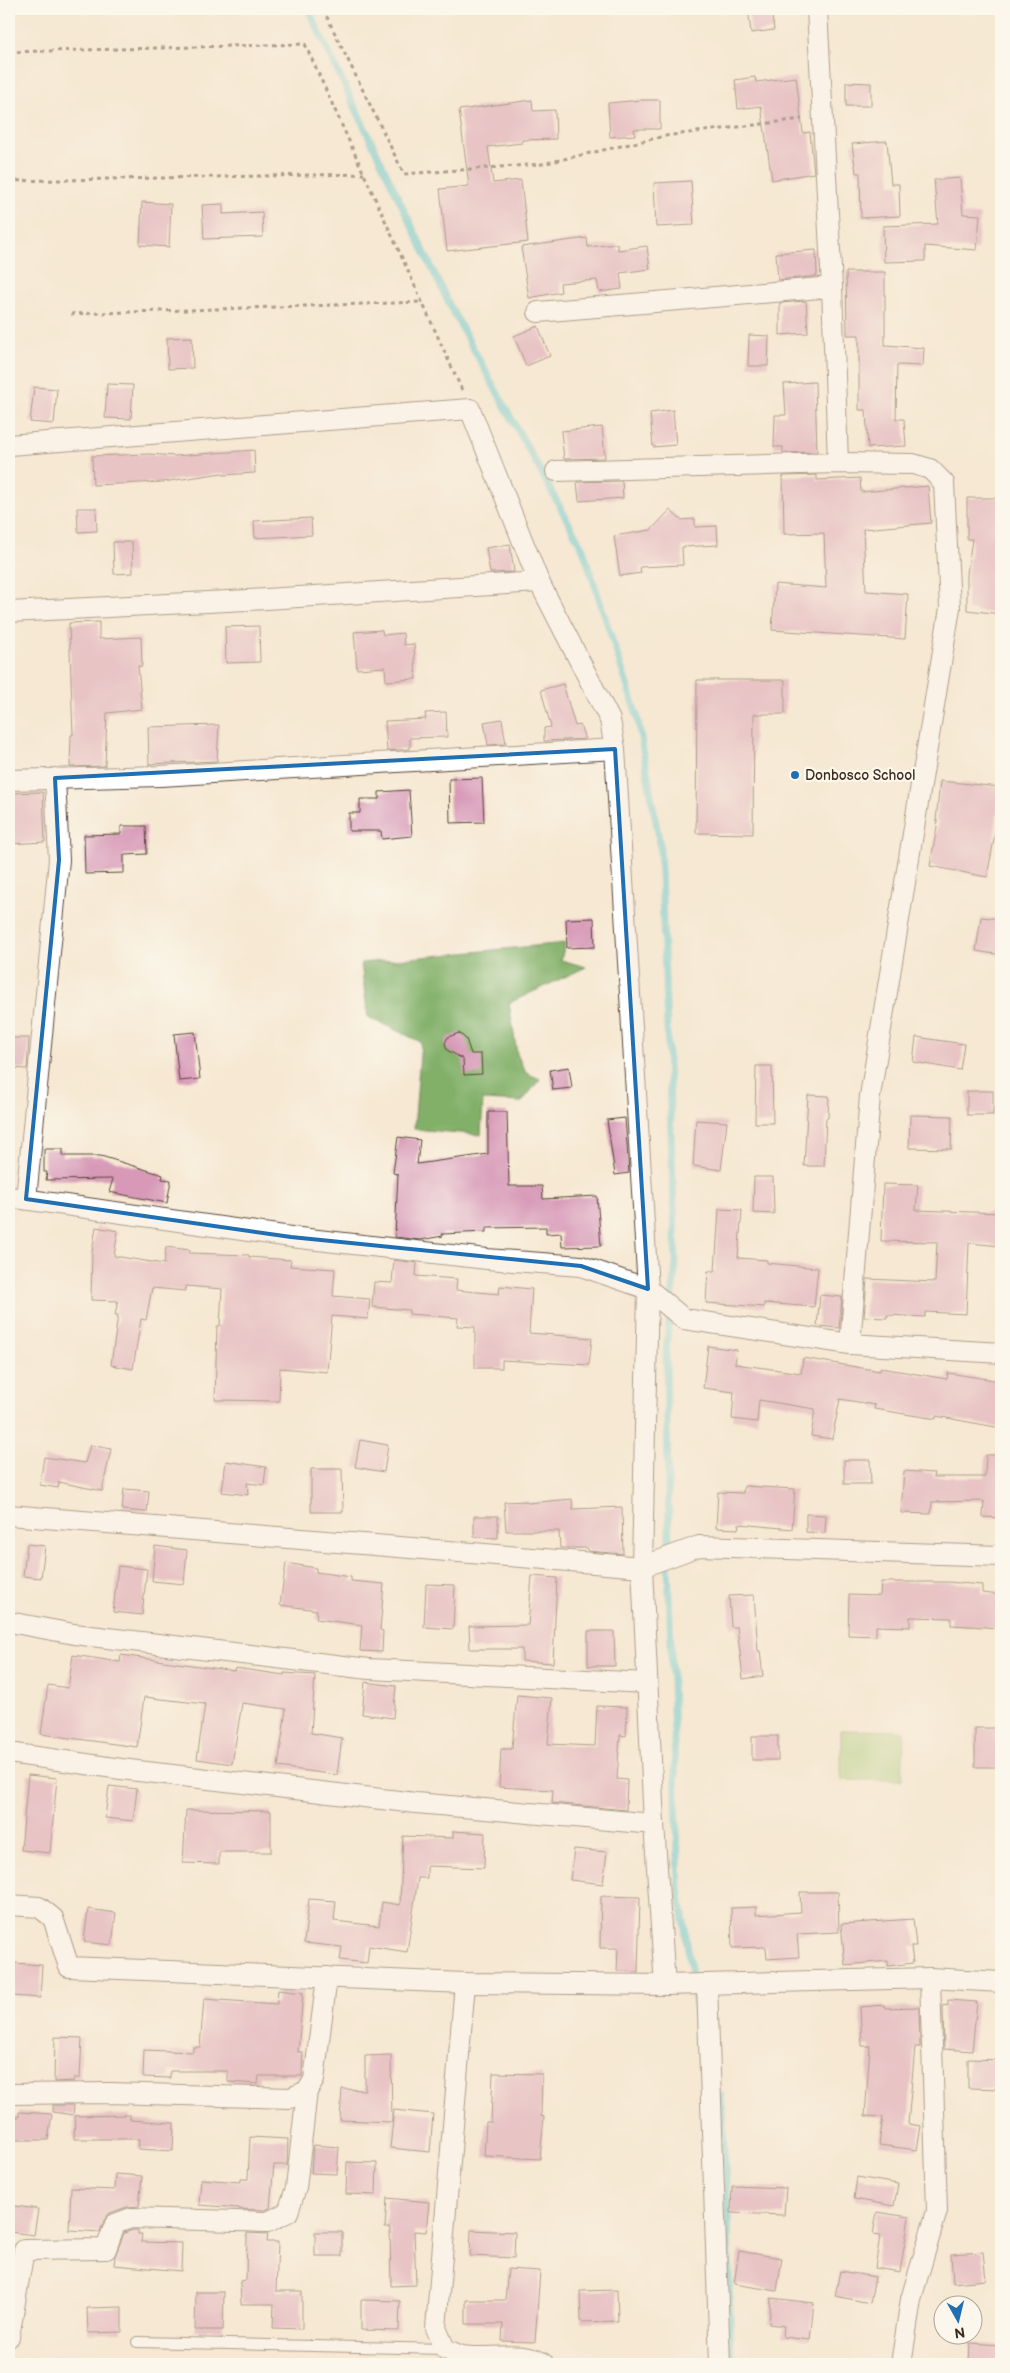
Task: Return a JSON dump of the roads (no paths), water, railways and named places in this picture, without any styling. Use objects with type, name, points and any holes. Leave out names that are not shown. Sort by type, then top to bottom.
[{"type":"street","points":[[817,9],[832,287],[838,463]]},
{"type":"street","points":[[538,312],[832,287]]},
{"type":"street","points":[[9,445],[470,408],[539,582],[610,720],[615,749],[648,1289],[642,1567],[654,1824],[665,1985]]},
{"type":"street","points":[[556,471],[838,463],[913,464],[930,469],[944,483],[950,608],[870,1096],[850,1344]]},
{"type":"street","points":[[9,612],[266,599],[539,582]]},
{"type":"street","points":[[9,780],[161,776],[615,749]]},
{"type":"street","points":[[55,778],[59,860],[18,1198],[291,1236],[487,1259],[580,1266],[648,1289],[684,1319],[850,1344],[1001,1353]]},
{"type":"street","points":[[9,1515],[642,1567],[699,1546],[1001,1556]]},
{"type":"street","points":[[9,1622],[74,1634],[369,1669],[647,1683]]},
{"type":"street","points":[[9,1753],[121,1769],[416,1804],[654,1824]]},
{"type":"street","points":[[9,1904],[39,1907],[53,1918],[69,1967],[466,1983],[665,1985],[930,1978],[1001,1982]]},
{"type":"street","points":[[9,2337],[24,2250],[106,2249],[115,2224],[131,2218],[268,2222],[288,2212],[296,2188],[306,2091],[314,2080],[327,1977]]},
{"type":"street","points":[[901,2364],[911,2299],[937,2211],[930,1978]]},
{"type":"street","points":[[466,1983],[436,2328],[445,2349],[462,2356],[515,2357],[539,2360],[544,2364]]},
{"type":"street","points":[[707,1984],[720,2364]]},
{"type":"street","points":[[9,2094],[108,2093],[290,2098],[306,2091]]},
{"type":"lane","points":[[137,2342],[445,2349]]},
{"type":"waterway","points":[[308,9],[451,308],[583,549],[637,716],[660,845],[676,1262],[672,1299]]},
{"type":"waterway","points":[[669,1548],[666,1348],[670,1315]]},
{"type":"waterway","points":[[668,1562],[679,1888],[692,1976]]},
{"type":"waterway","points":[[694,1992],[700,2042]]},
{"type":"waterway","points":[[721,2096],[728,2219],[731,2364]]},
{"type":"place","name":"Donbosco School","points":[[795,775]]}]
